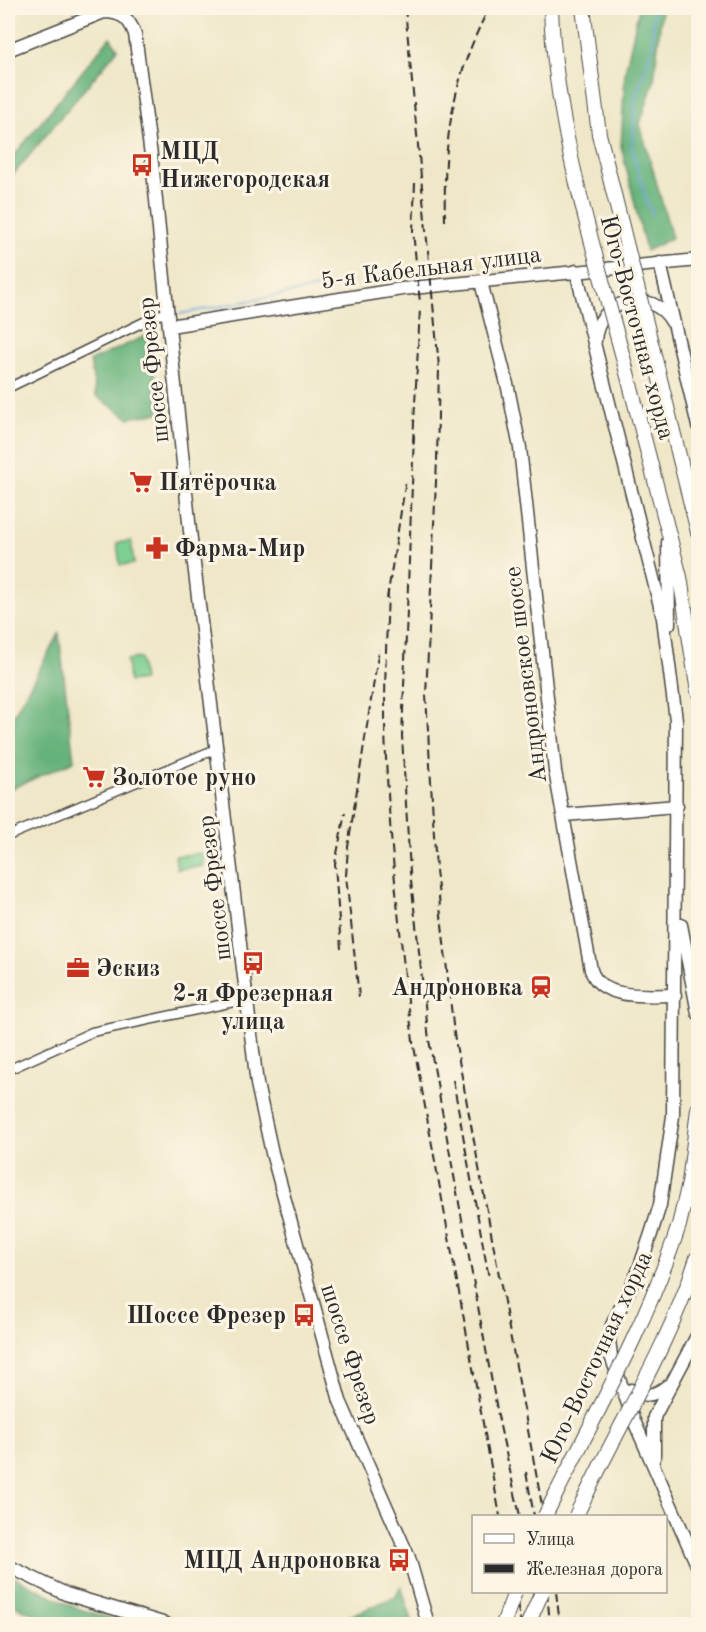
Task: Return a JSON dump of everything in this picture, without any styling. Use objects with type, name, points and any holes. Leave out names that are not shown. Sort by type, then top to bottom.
[{"type":"main road","name":"Юго-Восточная хорда","points":[[551,8],[558,86],[568,143],[668,529],[689,622],[699,692]]},
{"type":"main road","name":"Юго-Восточная хорда","points":[[583,8],[599,134],[699,532]]},
{"type":"main road","name":"Юго-Восточная хорда","points":[[546,1515],[638,1332],[662,1278],[679,1225],[689,1183],[699,1109]]},
{"type":"main road","name":"Юго-Восточная хорда","points":[[577,1515],[664,1345],[699,1255]]},
{"type":"main road","points":[[503,1624],[515,1593]]},
{"type":"main road","points":[[528,1624],[542,1593]]},
{"type":"street","name":"шоссе Фрезер","points":[[8,50],[90,15],[116,12],[126,18],[135,34],[169,319],[190,531],[257,1084],[322,1343],[340,1401],[409,1558],[428,1624]]},
{"type":"street","name":"5-я Кабельная улица","points":[[169,319],[402,289],[699,260]]},
{"type":"street","points":[[660,263],[699,426]]},
{"type":"street","points":[[576,271],[663,618],[676,720],[673,1116],[668,1157],[651,1234],[638,1272],[612,1325],[609,1340],[611,1356],[656,1471],[699,1567]]},
{"type":"street","name":"Андроновское шоссе","points":[[481,282],[508,388],[520,448],[555,771],[594,980],[606,991],[675,995]]},
{"type":"street","points":[[596,351],[595,337],[599,323],[613,307],[626,301],[640,300],[661,308],[670,318],[676,332]]},
{"type":"street","points":[[8,388],[158,315],[169,319]]},
{"type":"street","points":[[686,483],[699,516]]},
{"type":"street","points":[[668,529],[669,659]]},
{"type":"street","points":[[8,836],[218,748]]},
{"type":"street","points":[[564,815],[677,806]]},
{"type":"street","points":[[676,900],[699,1013]]},
{"type":"street","points":[[8,1070],[92,1032],[248,999]]},
{"type":"street","points":[[656,1471],[652,1437],[654,1417],[699,1334]]},
{"type":"street","points":[[620,1378],[630,1390],[643,1395],[658,1392],[672,1382]]},
{"type":"street","points":[[8,1566],[66,1594],[166,1624]]},
{"type":"green space","points":[[639,8],[662,8],[654,81],[640,124],[672,238],[646,251],[621,146],[625,72]]},
{"type":"green space","points":[[110,37],[118,49],[8,181],[8,163]]},
{"type":"green space","points":[[150,334],[159,413],[129,418],[96,396],[90,361]]},
{"type":"green space","points":[[131,541],[134,564],[120,565],[117,543]]},
{"type":"green space","points":[[59,634],[74,761],[8,790],[8,725]]},
{"type":"green space","points":[[140,658],[143,680],[129,682],[127,660]]},
{"type":"green space","points":[[202,853],[204,866],[177,869],[175,856]]},
{"type":"green space","points":[[8,1574],[76,1608],[130,1624],[53,1624],[8,1602]]},
{"type":"green space","points":[[401,1586],[413,1624],[345,1624],[343,1619],[395,1597]]},
{"type":"waterway","points":[[653,8],[653,45],[635,99],[632,149],[647,203],[653,214]]},
{"type":"waterway","points":[[364,280],[391,274]]},
{"type":"waterway","points":[[180,314],[349,282]]},
{"type":"railway","points":[[405,8],[439,367],[426,695],[436,870],[454,1034],[544,1515]]},
{"type":"railway","points":[[445,221],[446,164],[452,111],[466,60],[489,8]]},
{"type":"railway","points":[[415,183],[413,231],[420,303]]},
{"type":"railway","points":[[413,442],[420,309]]},
{"type":"railway","points":[[414,435],[402,736],[410,872],[429,1040],[500,1426],[520,1515]]},
{"type":"railway","points":[[387,599],[406,480]]},
{"type":"railway","points":[[388,590],[385,684],[386,754],[401,942],[413,1041],[500,1515]]},
{"type":"railway","points":[[359,997],[346,876],[348,847],[379,649]]},
{"type":"railway","points":[[341,949],[335,864],[345,813]]},
{"type":"railway","points":[[453,1080],[489,1278]]},
{"type":"railway","points":[[526,1472],[534,1515]]},
{"type":"railway","points":[[515,1593],[521,1624]]},
{"type":"railway","points":[[533,1593],[536,1624]]},
{"type":"railway","points":[[547,1593],[550,1624]]},
{"type":"railway","points":[[556,1593],[560,1624]]},
{"type":"railway","points":[[8,1618],[21,1624]]},
{"type":"place","name":"МЦД Нижегородская","points":[[142,165]]},
{"type":"place","name":"Пятёрочка","points":[[141,482]]},
{"type":"place","name":"Фарма-Мир","points":[[157,548]]},
{"type":"place","name":"Золотое руно","points":[[94,777]]},
{"type":"place","name":"2-я Фрезерная улица","points":[[253,963]]},
{"type":"place","name":"Эскиз","points":[[78,968]]},
{"type":"place","name":"Андроновка","points":[[541,987]]},
{"type":"place","name":"Шоссе Фрезер","points":[[304,1315]]},
{"type":"place","name":"МЦД Андроновка","points":[[399,1560]]}]
